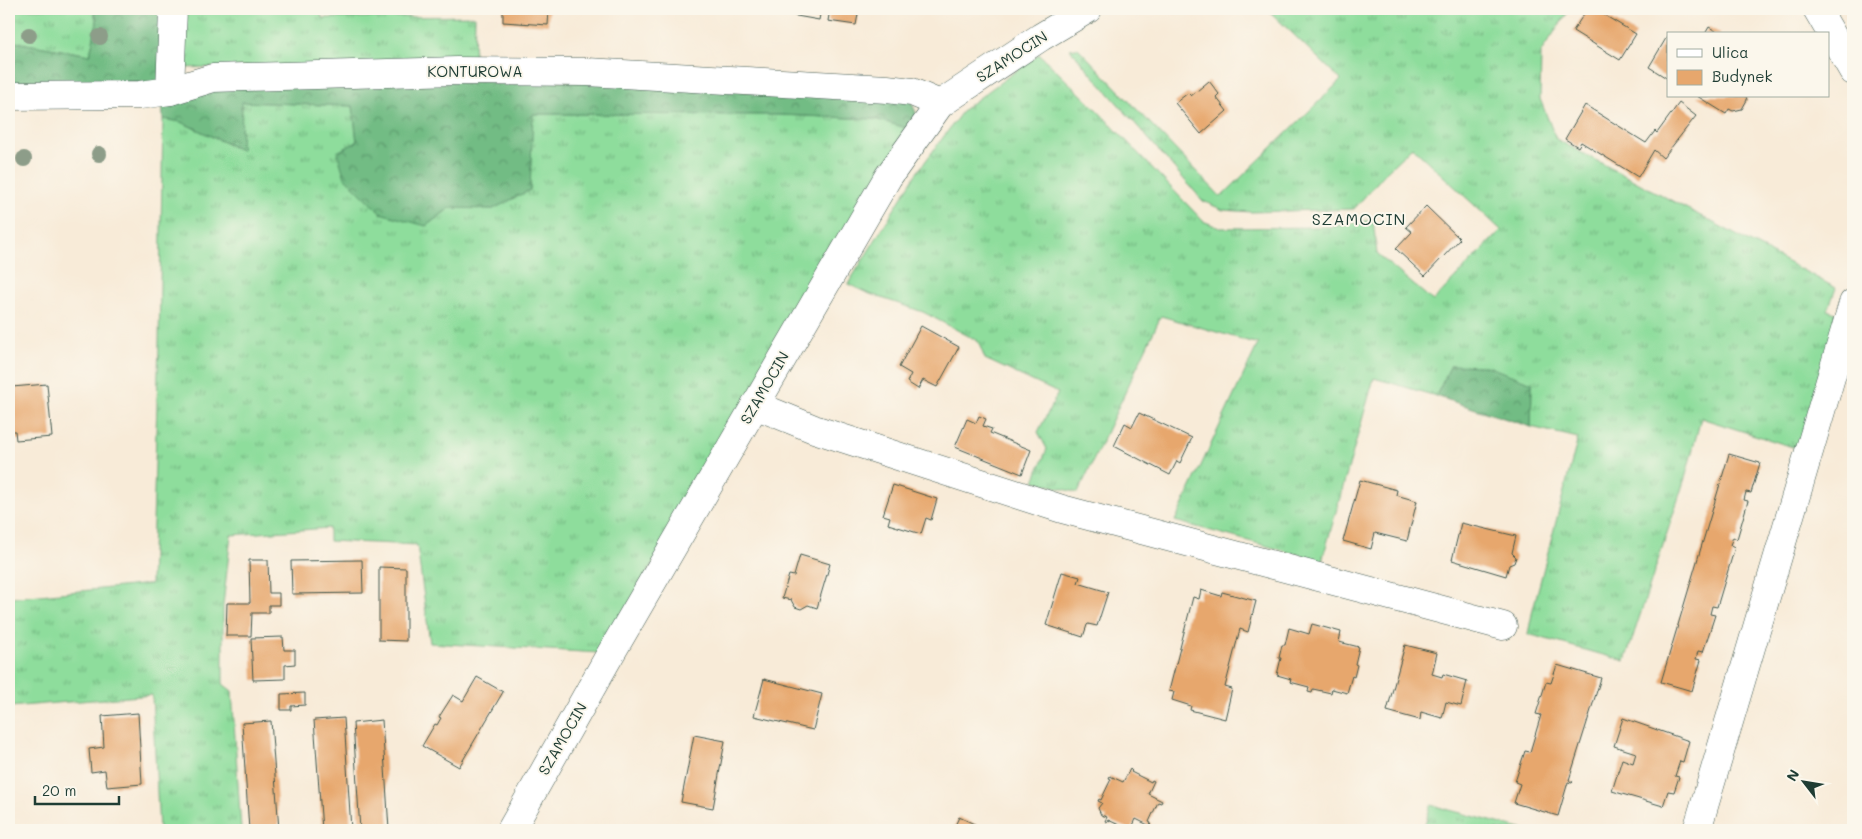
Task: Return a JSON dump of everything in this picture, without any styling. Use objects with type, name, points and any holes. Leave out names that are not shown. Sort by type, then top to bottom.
[{"type":"street","points":[[170,91],[173,9]]},
{"type":"street","name":"SZAMOCIN","points":[[511,830],[612,651],[888,176],[940,104],[1041,37],[1088,9]]},
{"type":"street","points":[[1817,9],[1853,71]]},
{"type":"street","name":"KONTUROWA","points":[[9,96],[140,95],[170,91],[213,78],[456,71],[587,72],[887,89],[912,92],[940,104]]},
{"type":"street","points":[[1697,830],[1853,303]]},
{"type":"street","points":[[756,405],[814,429],[1062,509],[1503,626]]},
{"type":"green space","points":[[9,9],[93,9],[97,22],[90,55],[9,41]]},
{"type":"green space","points":[[93,9],[164,9],[162,84],[9,86],[9,41],[90,55],[97,22]]},
{"type":"green space","points":[[180,9],[321,9],[322,18],[475,16],[474,62],[178,68]]},
{"type":"green space","points":[[1267,9],[1570,9],[1541,52],[1540,99],[1556,139],[1836,288],[1828,310],[1838,314],[1799,449],[1701,418],[1686,475],[1625,661],[1528,634],[1578,438],[1531,427],[1532,383],[1451,365],[1436,396],[1374,378],[1322,561],[1175,521],[1258,344],[1161,316],[1078,493],[1034,481],[1047,449],[1038,432],[1058,393],[985,359],[978,341],[923,312],[867,293],[848,284],[916,174],[964,109],[1039,54],[1095,108],[1203,221],[1220,228],[1330,227],[1373,220],[1377,254],[1433,301],[1501,230],[1412,147],[1388,170],[1354,209],[1251,212],[1223,210],[1203,201],[1070,49],[1078,48],[1221,197],[1341,80]]},
{"type":"green space","points":[[533,79],[911,101],[918,117],[910,129],[875,119],[780,115],[533,114],[530,190],[493,209],[450,208],[426,226],[380,213],[345,178],[337,152],[357,142],[353,106],[242,102],[241,150],[181,122],[163,119],[162,100],[215,85]]},
{"type":"green space","points":[[242,102],[353,106],[357,142],[426,226],[450,208],[493,209],[530,190],[532,114],[780,115],[875,119],[910,129],[600,653],[430,643],[417,545],[329,541],[329,528],[231,535],[223,605],[223,684],[232,691],[241,830],[159,830],[152,695],[9,707],[9,598],[151,584],[159,343],[163,119],[181,122],[240,150]]},
{"type":"green space","points":[[1451,365],[1487,366],[1532,383],[1531,427],[1436,396]]},
{"type":"green space","points":[[1431,805],[1524,830],[1423,830]]},
{"type":"building","points":[[503,9],[549,9],[548,25],[503,22]]},
{"type":"building","points":[[792,9],[821,9],[819,20],[791,15]]},
{"type":"building","points":[[830,9],[859,9],[856,25],[828,21]]},
{"type":"building","points":[[1587,9],[1594,9],[1636,34],[1620,60],[1573,31]]},
{"type":"building","points":[[1709,27],[1718,32],[1706,32]]},
{"type":"building","points":[[1667,37],[1667,78],[1649,67]]},
{"type":"building","points":[[1209,81],[1219,94],[1216,97],[1227,111],[1201,134],[1175,103],[1188,93],[1191,96]]},
{"type":"building","points":[[1700,98],[1746,98],[1742,109],[1733,111],[1729,109],[1726,114]]},
{"type":"building","points":[[1679,103],[1696,116],[1663,158],[1654,150],[1638,177],[1581,142],[1578,147],[1565,139],[1585,105],[1646,143],[1655,131],[1657,133]]},
{"type":"building","points":[[1426,206],[1460,239],[1425,276],[1396,249],[1412,232],[1406,227]]},
{"type":"building","points":[[921,326],[959,347],[937,387],[923,380],[918,389],[907,382],[911,374],[899,367]]},
{"type":"building","points":[[47,384],[52,437],[16,440],[15,431],[9,431],[9,401],[13,401],[12,387]]},
{"type":"building","points":[[1139,413],[1192,438],[1180,463],[1177,461],[1170,475],[1114,446],[1125,423],[1132,427]]},
{"type":"building","points":[[979,416],[986,419],[983,426],[992,429],[990,433],[1031,450],[1022,474],[955,447],[967,419],[976,423]]},
{"type":"building","points":[[1729,454],[1760,463],[1751,493],[1746,492],[1744,500],[1748,501],[1737,539],[1733,537],[1730,545],[1735,547],[1717,607],[1712,606],[1710,614],[1715,615],[1703,652],[1698,651],[1696,659],[1701,660],[1692,691],[1661,682]]},
{"type":"building","points":[[1360,480],[1397,490],[1396,495],[1417,501],[1407,541],[1375,533],[1371,549],[1343,541]]},
{"type":"building","points":[[893,485],[937,499],[931,520],[926,518],[921,534],[888,524],[890,517],[883,515]]},
{"type":"building","points":[[1461,523],[1516,536],[1512,553],[1516,557],[1514,563],[1509,565],[1506,576],[1452,560]]},
{"type":"building","points":[[800,555],[830,564],[817,608],[808,605],[801,609],[795,607],[791,600],[782,598],[789,575],[794,576]]},
{"type":"building","points":[[249,560],[268,560],[269,593],[279,593],[279,605],[269,605],[269,613],[252,613],[251,636],[226,636],[227,603],[250,603]]},
{"type":"building","points":[[362,560],[363,593],[292,594],[291,561]]},
{"type":"building","points":[[379,567],[406,568],[406,641],[379,640]]},
{"type":"building","points":[[1062,572],[1080,577],[1078,583],[1108,592],[1097,626],[1088,624],[1083,637],[1046,625]]},
{"type":"building","points":[[1201,590],[1221,596],[1222,592],[1256,601],[1248,632],[1240,629],[1225,687],[1232,689],[1225,719],[1190,710],[1191,706],[1172,700],[1174,692],[1169,691],[1193,597],[1199,599]]},
{"type":"building","points":[[1312,624],[1341,632],[1339,642],[1359,647],[1354,677],[1352,676],[1347,693],[1332,689],[1331,693],[1313,689],[1312,693],[1308,692],[1309,687],[1290,682],[1291,679],[1277,675],[1282,645],[1285,645],[1289,628],[1309,634]]},
{"type":"building","points":[[283,637],[284,650],[295,650],[295,664],[285,665],[285,679],[253,680],[251,638]]},
{"type":"building","points":[[1405,645],[1437,653],[1432,674],[1442,677],[1443,674],[1467,681],[1461,706],[1446,702],[1442,718],[1421,712],[1420,720],[1387,711]]},
{"type":"building","points":[[1557,665],[1601,678],[1569,780],[1573,782],[1568,782],[1558,816],[1514,803],[1520,784],[1515,782],[1525,751],[1530,752],[1541,715],[1536,714],[1546,682],[1551,683]]},
{"type":"building","points":[[477,677],[503,692],[459,767],[422,746],[435,724],[437,725],[441,718],[439,717],[453,695],[463,701]]},
{"type":"building","points":[[764,679],[822,694],[813,730],[754,716]]},
{"type":"building","points":[[305,693],[305,705],[291,706],[291,710],[281,710],[281,694]]},
{"type":"building","points":[[138,713],[142,784],[107,787],[105,770],[91,772],[89,749],[104,747],[102,716]]},
{"type":"building","points":[[344,718],[351,830],[322,830],[314,720]]},
{"type":"building","points":[[1623,718],[1689,741],[1683,762],[1680,761],[1675,776],[1679,777],[1674,792],[1668,791],[1663,806],[1612,791],[1622,759],[1633,763],[1636,753],[1614,746]]},
{"type":"building","points":[[382,720],[389,830],[360,830],[353,723]]},
{"type":"building","points":[[271,721],[279,830],[249,830],[242,723]]},
{"type":"building","points":[[694,735],[725,741],[713,808],[681,802]]},
{"type":"building","points":[[1130,769],[1131,772],[1151,782],[1152,780],[1154,781],[1148,794],[1162,801],[1161,803],[1158,802],[1149,822],[1151,823],[1150,826],[1136,819],[1131,830],[1108,820],[1107,822],[1105,821],[1107,817],[1101,815],[1098,808],[1102,803],[1098,801],[1099,799],[1101,800],[1111,779],[1109,778],[1110,776],[1123,782]]},
{"type":"building","points":[[959,817],[981,827],[979,830],[953,830]]},
{"type":"district","name":"SZAMOCIN","points":[[1359,219]]}]
